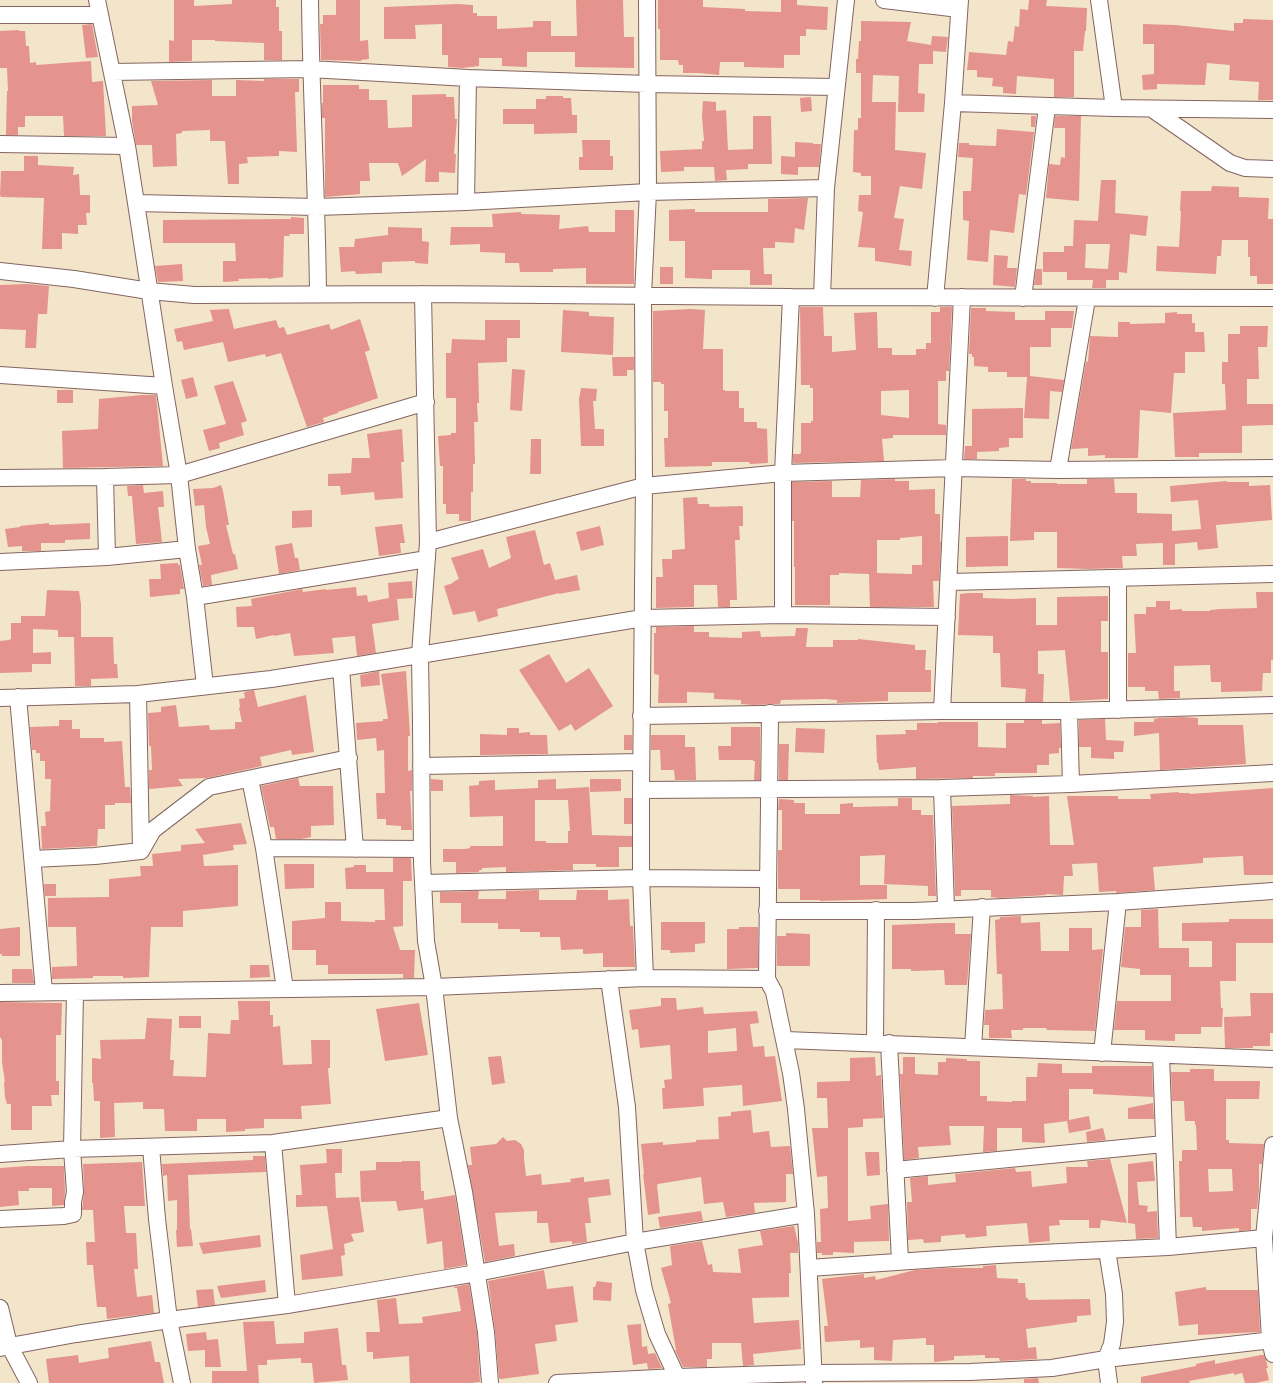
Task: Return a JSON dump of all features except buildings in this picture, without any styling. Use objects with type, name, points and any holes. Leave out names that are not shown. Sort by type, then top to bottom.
[{"type":"street","points":[[310,0],[310,69],[317,207],[318,294]]},
{"type":"street","points":[[645,978],[641,878],[641,716],[644,486],[642,296],[648,192],[647,0]]},
{"type":"street","points":[[822,297],[826,188],[846,0]]},
{"type":"street","points":[[884,0],[960,4],[953,103],[935,298]]},
{"type":"street","points":[[1099,0],[1114,108]]},
{"type":"street","points":[[0,15],[99,7],[127,146],[179,475],[205,686]]},
{"type":"street","points":[[112,72],[310,69],[468,78],[647,84],[836,87]]},
{"type":"street","points":[[466,202],[468,78]]},
{"type":"street","points":[[953,103],[1047,107],[1273,110]]},
{"type":"street","points":[[1023,298],[1047,107]]},
{"type":"street","points":[[1152,109],[1230,163],[1244,168],[1273,169]]},
{"type":"street","points":[[0,144],[127,146]]},
{"type":"street","points":[[136,203],[317,207],[466,202],[648,192],[826,188]]},
{"type":"street","points":[[0,271],[74,279],[149,291],[194,295],[423,294],[1087,299],[1273,298]]},
{"type":"street","points":[[423,294],[428,542],[420,655],[422,849],[426,941],[434,987],[449,1118],[464,1192],[486,1332],[490,1383]]},
{"type":"street","points":[[783,615],[783,473],[791,297]]},
{"type":"street","points":[[942,711],[950,582],[962,297]]},
{"type":"street","points":[[1058,470],[1087,299]]},
{"type":"street","points":[[0,375],[164,386]]},
{"type":"street","points":[[0,478],[179,475],[426,402]]},
{"type":"street","points":[[428,542],[644,486],[783,473],[954,468],[1058,470],[1273,468]]},
{"type":"street","points":[[105,477],[107,557]]},
{"type":"street","points":[[0,562],[107,557],[187,549]]},
{"type":"street","points":[[195,597],[427,559]]},
{"type":"street","points":[[950,582],[1273,574]]},
{"type":"street","points":[[1118,578],[1118,710]]},
{"type":"street","points":[[0,698],[138,694],[205,686],[341,668],[642,618],[783,615],[947,617]]},
{"type":"street","points":[[341,668],[349,758],[354,849]]},
{"type":"street","points":[[138,694],[141,851]]},
{"type":"street","points":[[18,698],[44,992]]},
{"type":"street","points":[[641,716],[770,713],[1118,710],[1273,705]]},
{"type":"street","points":[[1069,710],[1071,784]]},
{"type":"street","points":[[770,713],[767,979],[774,992],[785,1040],[796,1109],[806,1214],[814,1378]]},
{"type":"street","points":[[141,851],[153,830],[208,787],[349,758]]},
{"type":"street","points":[[421,766],[641,762]]},
{"type":"street","points":[[641,790],[942,788],[1071,784],[1273,773]]},
{"type":"street","points":[[250,779],[264,848],[286,989]]},
{"type":"street","points":[[942,788],[946,909]]},
{"type":"street","points":[[264,848],[422,849]]},
{"type":"street","points":[[33,859],[95,856],[141,851]]},
{"type":"street","points":[[423,883],[641,878],[767,879]]},
{"type":"street","points":[[767,911],[914,911],[1118,902],[1273,891]]},
{"type":"street","points":[[1102,1053],[1118,902]]},
{"type":"street","points":[[973,1047],[982,907]]},
{"type":"street","points":[[876,910],[882,1043],[895,1170],[900,1261]]},
{"type":"street","points":[[0,993],[434,987],[645,978],[767,979]]},
{"type":"street","points":[[609,979],[627,1107],[635,1242],[644,1290],[657,1334],[677,1380]]},
{"type":"street","points":[[0,1219],[64,1216],[74,1214],[73,1202],[75,1192],[72,1149],[75,992]]},
{"type":"street","points":[[785,1040],[1161,1056],[1273,1059]]},
{"type":"street","points":[[1161,1056],[1168,1247]]},
{"type":"street","points":[[0,1149],[72,1149],[273,1144],[449,1118]]},
{"type":"street","points":[[273,1144],[287,1305]]},
{"type":"street","points":[[895,1170],[1164,1144]]},
{"type":"street","points":[[557,1383],[677,1380],[896,1378],[970,1372],[1052,1368],[1106,1359],[1272,1344],[1264,1238],[1269,1220],[1273,1144]]},
{"type":"street","points":[[151,1147],[157,1219],[170,1320],[182,1383]]},
{"type":"street","points":[[5,1347],[170,1320],[287,1305],[476,1273],[635,1242],[806,1214]]},
{"type":"street","points":[[809,1268],[998,1255],[1168,1247],[1264,1238]]},
{"type":"street","points":[[1107,1250],[1114,1294],[1115,1322],[1112,1344],[1106,1359],[1109,1383]]},
{"type":"street","points":[[0,1308],[5,1347],[29,1383]]}]
